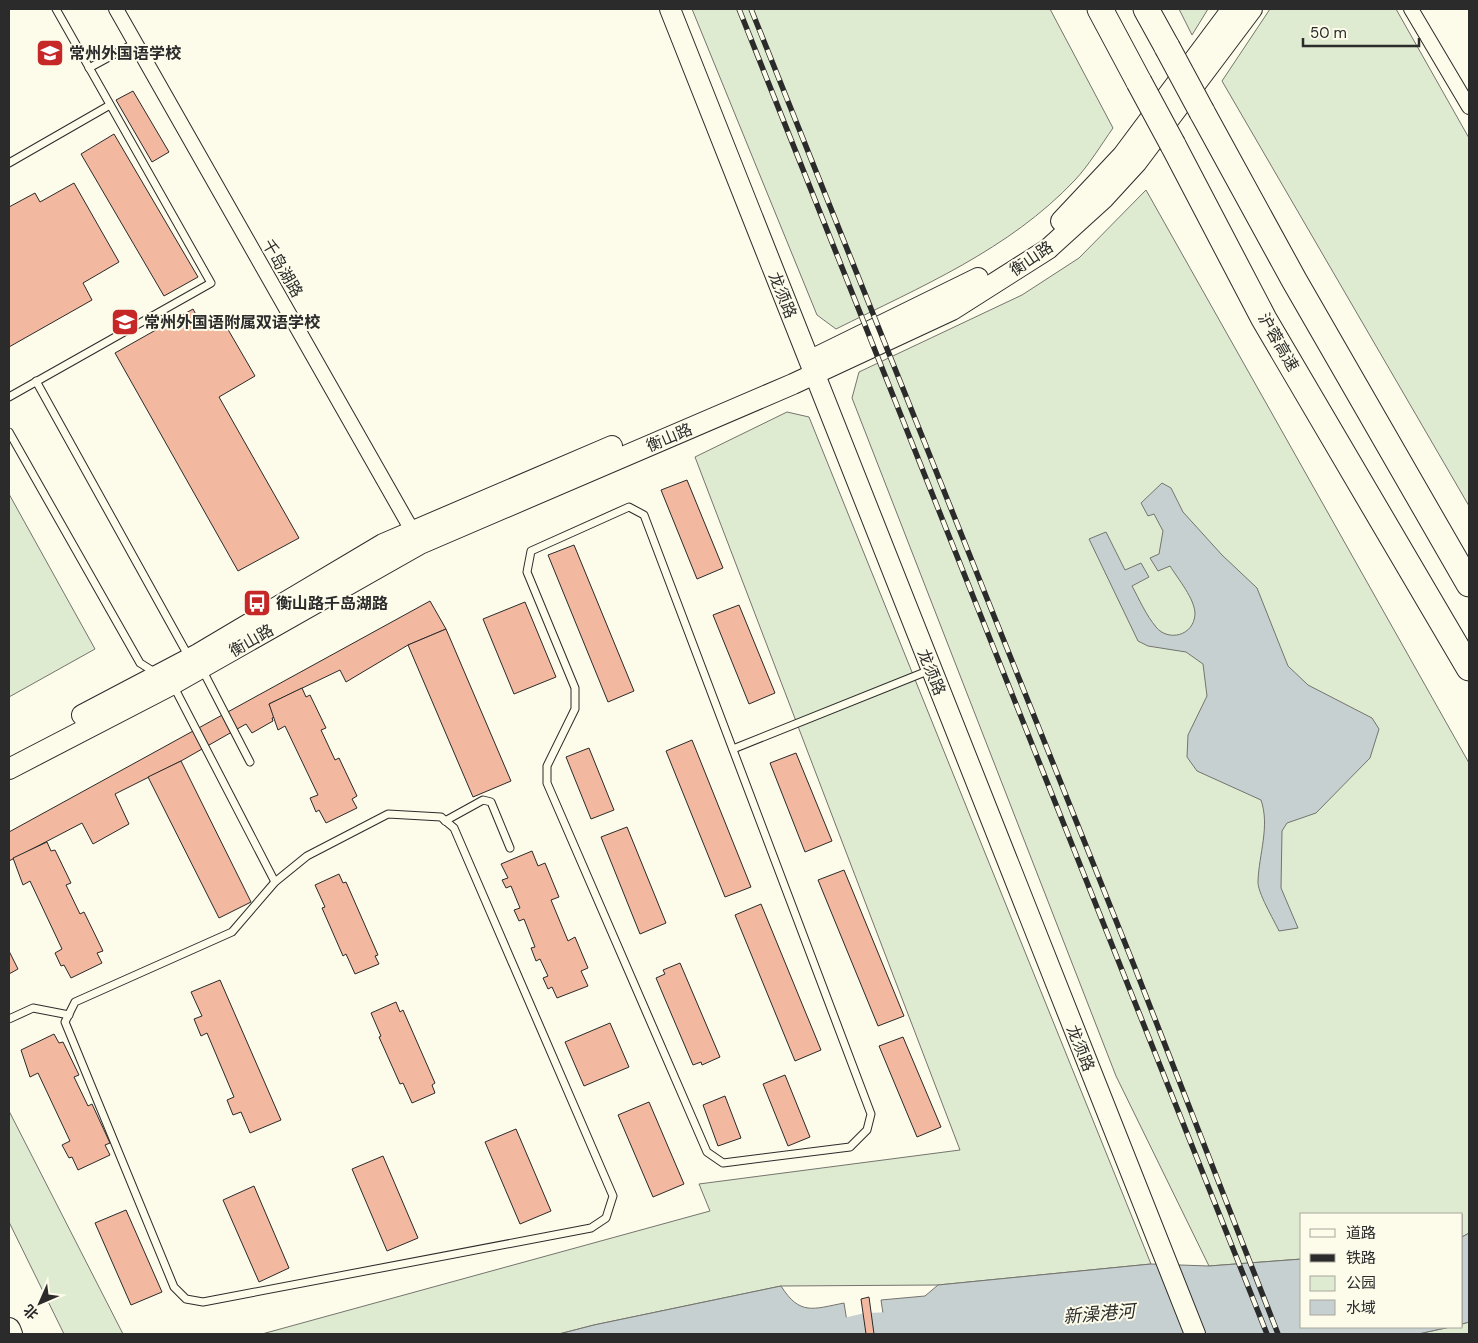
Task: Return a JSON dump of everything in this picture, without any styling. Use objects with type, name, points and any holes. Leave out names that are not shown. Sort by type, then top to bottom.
[{"type":"highway","name":"沪蓉高速","points":[[1100,9],[1264,318],[1469,668]]},
{"type":"highway","points":[[1146,9],[1299,289],[1469,584]]},
{"type":"main road","points":[[9,1329],[11,1334]]},
{"type":"street","name":"千岛湖路","points":[[116,9],[416,538]]},
{"type":"street","name":"龙须路","points":[[670,9],[1156,1240],[1195,1334]]},
{"type":"street","name":"衡山路","points":[[812,368],[956,291],[1029,248],[1065,217],[1123,155],[1232,9]]},
{"type":"street","name":"衡山路","points":[[9,769],[196,663],[383,544],[416,538],[952,310],[1048,249],[1104,198],[1137,162],[1252,9]]},
{"type":"street","points":[[1411,9],[1469,106]]},
{"type":"street","name":"衡山路","points":[[9,754],[167,680]]},
{"type":"lane","points":[[9,397],[211,283],[56,9]]},
{"type":"lane","points":[[89,68],[135,42]]},
{"type":"lane","points":[[9,163],[110,105]]},
{"type":"lane","points":[[36,381],[250,762]]},
{"type":"lane","points":[[9,432],[140,664],[167,680],[275,882]]},
{"type":"lane","points":[[629,506],[644,515],[733,749],[871,1114],[867,1130],[850,1147],[723,1164],[707,1152],[547,783],[546,766],[575,709],[574,688],[526,572],[531,551],[629,506]]},
{"type":"lane","points":[[733,749],[931,670]]},
{"type":"lane","points":[[445,820],[483,800],[490,802],[510,848]]},
{"type":"lane","points":[[388,814],[441,817],[454,828],[614,1196],[606,1218],[591,1228],[203,1302],[186,1299],[174,1287],[65,1022],[74,1002],[232,932],[275,882],[307,856],[388,814]]},
{"type":"lane","points":[[9,1019],[32,1008],[68,1015]]},
{"type":"green space","points":[[692,9],[1050,9],[1113,128],[1075,180],[1022,227],[993,247],[931,282],[836,329],[817,315]]},
{"type":"green space","points":[[1179,9],[1208,9],[1192,35]]},
{"type":"green space","points":[[1270,9],[1396,9],[1469,138],[1469,506],[1222,81]]},
{"type":"green space","points":[[1146,190],[1469,763],[1469,1233],[1463,1236],[1463,1213],[1300,1213],[1300,1259],[1209,1266],[1116,1076],[852,398],[859,372],[1022,295],[1079,258]]},
{"type":"green space","points":[[787,412],[809,417],[1151,1264],[938,1285],[781,1286],[559,1334],[262,1334],[710,1211],[699,1184],[960,1150],[695,457]]},
{"type":"green space","points":[[9,494],[95,649],[9,697]]},
{"type":"green space","points":[[9,1111],[123,1334],[64,1334],[9,1222]]},
{"type":"green space","points":[[1469,1322],[1469,1334],[1418,1334],[1445,1328],[1463,1328],[1463,1324]]},
{"type":"water","points":[[1162,483],[1171,488],[1183,512],[1222,555],[1257,588],[1288,666],[1308,685],[1372,718],[1379,729],[1370,758],[1316,813],[1287,823],[1282,831],[1281,888],[1298,928],[1279,931],[1258,886],[1264,830],[1261,800],[1197,771],[1187,757],[1188,735],[1207,696],[1203,664],[1186,652],[1148,646],[1138,641],[1089,539],[1106,532],[1125,570],[1141,563],[1149,577],[1132,586],[1149,617],[1161,632],[1173,635],[1185,632],[1194,621],[1195,614],[1192,602],[1186,589],[1170,566],[1158,571],[1150,558],[1159,554],[1163,531],[1154,514],[1148,516],[1141,503]]},
{"type":"water","points":[[1469,1233],[1469,1322],[1463,1324],[1463,1236]]},
{"type":"water","points":[[1300,1259],[1300,1328],[1445,1328],[1418,1334],[886,1334],[881,1300],[925,1296],[938,1285],[1151,1264],[1209,1266]]},
{"type":"water","points":[[781,1286],[794,1302],[808,1308],[844,1303],[849,1334],[559,1334],[594,1325]]},
{"type":"building","points":[[133,91],[169,152],[152,162],[116,100]]},
{"type":"building","points":[[114,134],[198,277],[164,296],[81,154]]},
{"type":"building","points":[[74,183],[119,262],[83,283],[92,300],[9,347],[9,207],[35,193],[40,202]]},
{"type":"building","points":[[193,309],[201,324],[219,314],[255,376],[219,397],[299,538],[238,571],[115,353]]},
{"type":"building","points":[[687,480],[723,568],[697,579],[661,490]]},
{"type":"building","points":[[574,545],[634,691],[608,702],[548,555]]},
{"type":"building","points":[[430,601],[446,629],[408,645],[346,682],[340,670],[269,704],[275,717],[272,718],[273,721],[252,733],[246,724],[181,761],[115,794],[129,824],[93,844],[82,823],[9,861],[9,832]]},
{"type":"building","points":[[525,602],[556,677],[514,694],[483,619]]},
{"type":"building","points":[[739,605],[775,693],[749,704],[713,615]]},
{"type":"building","points":[[446,629],[511,781],[473,797],[408,645]]},
{"type":"building","points":[[302,688],[306,697],[310,695],[326,728],[321,730],[335,760],[339,758],[357,796],[352,799],[357,808],[326,823],[319,810],[316,812],[310,798],[318,795],[285,726],[278,730],[269,704]]},
{"type":"building","points":[[692,740],[751,887],[725,897],[666,751]]},
{"type":"building","points":[[589,748],[614,810],[591,819],[566,757]]},
{"type":"building","points":[[796,753],[832,841],[805,852],[770,763]]},
{"type":"building","points":[[181,761],[251,902],[219,918],[148,777]]},
{"type":"building","points":[[627,827],[666,923],[640,934],[601,837]]},
{"type":"building","points":[[47,842],[51,851],[55,850],[71,883],[66,885],[80,914],[84,912],[103,951],[97,953],[102,963],[71,978],[64,965],[61,966],[55,953],[62,949],[30,881],[23,885],[13,858]]},
{"type":"building","points":[[532,851],[538,866],[545,863],[559,897],[551,900],[568,941],[575,937],[588,968],[581,971],[588,986],[557,998],[552,987],[548,989],[543,978],[548,976],[540,959],[536,961],[531,948],[535,947],[524,919],[519,921],[514,910],[520,908],[511,886],[506,888],[502,880],[508,878],[501,864]]},
{"type":"building","points":[[844,870],[904,1016],[878,1026],[818,880]]},
{"type":"building","points":[[339,874],[343,883],[346,882],[378,955],[375,956],[379,964],[355,974],[346,954],[343,956],[322,908],[325,907],[315,885]]},
{"type":"building","points":[[761,904],[821,1050],[795,1061],[735,915]]},
{"type":"building","points":[[9,951],[18,969],[9,974]]},
{"type":"building","points":[[680,963],[720,1057],[702,1065],[701,1062],[693,1065],[656,978],[665,974],[663,970]]},
{"type":"building","points":[[220,980],[281,1120],[250,1133],[241,1112],[233,1115],[227,1100],[234,1097],[207,1033],[201,1036],[194,1019],[202,1016],[191,992]]},
{"type":"building","points":[[396,1002],[400,1012],[403,1010],[435,1083],[432,1085],[435,1093],[412,1103],[403,1083],[400,1084],[379,1037],[381,1036],[371,1013]]},
{"type":"building","points":[[610,1023],[629,1067],[584,1086],[565,1042]]},
{"type":"building","points":[[54,1034],[59,1043],[63,1042],[79,1075],[74,1077],[88,1106],[92,1104],[110,1143],[105,1145],[110,1155],[78,1170],[72,1157],[69,1158],[62,1145],[70,1141],[38,1073],[30,1077],[21,1050]]},
{"type":"building","points":[[903,1037],[941,1127],[917,1137],[879,1046]]},
{"type":"building","points":[[785,1075],[810,1137],[788,1146],[763,1084]]},
{"type":"building","points":[[725,1096],[741,1138],[718,1146],[703,1105]]},
{"type":"building","points":[[649,1102],[684,1184],[653,1197],[618,1115]]},
{"type":"building","points":[[516,1129],[551,1211],[520,1224],[485,1142]]},
{"type":"building","points":[[383,1156],[418,1238],[387,1251],[352,1169]]},
{"type":"building","points":[[254,1186],[289,1268],[259,1282],[223,1200]]},
{"type":"building","points":[[126,1210],[162,1292],[131,1305],[95,1223]]},
{"type":"building","points":[[869,1297],[874,1334],[866,1334],[861,1299]]},
{"type":"waterway","name":"新澡港河","points":[[837,1334],[867,1327],[922,1325]]},
{"type":"railway","points":[[739,9],[1267,1334]]},
{"type":"railway","points":[[751,9],[1135,968],[1278,1334]]},
{"type":"place","name":"常州外国语学校","points":[[50,53]]},
{"type":"place","name":"常州外国语附属双语学校","points":[[125,322]]},
{"type":"place","name":"衡山路千岛湖路","points":[[257,603]]}]
